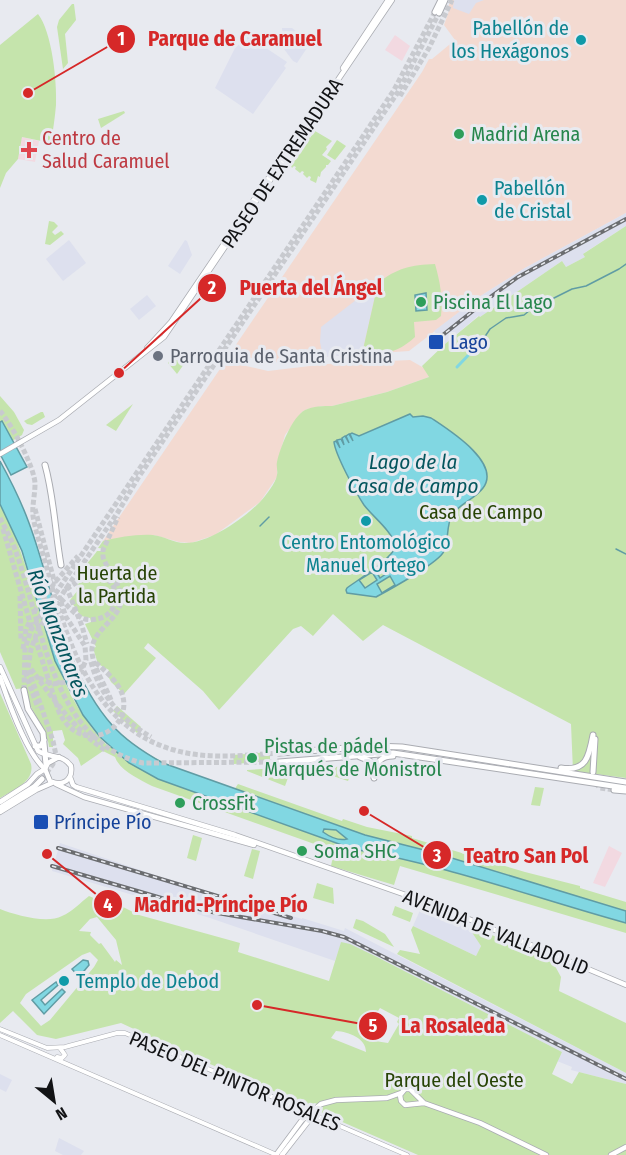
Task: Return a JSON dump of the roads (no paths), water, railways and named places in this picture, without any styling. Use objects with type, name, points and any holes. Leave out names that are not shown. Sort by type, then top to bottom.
[{"type":"highway","points":[[437,12],[443,0]]},
{"type":"highway","points":[[45,465],[51,491],[61,565]]},
{"type":"highway","points":[[24,690],[28,709],[44,738],[45,767]]},
{"type":"highway","points":[[522,766],[577,769],[587,758],[594,736],[593,772]]},
{"type":"highway","points":[[35,747],[41,746],[44,738]]},
{"type":"highway","points":[[279,753],[374,746],[402,747],[626,782]]},
{"type":"highway","points":[[279,762],[376,753],[415,756],[626,790]]},
{"type":"highway","points":[[328,757],[368,759],[373,766],[374,778],[376,764],[381,759],[388,756],[415,756]]},
{"type":"highway","points":[[0,807],[34,787],[39,777]]},
{"type":"highway","points":[[614,789],[626,790]]},
{"type":"main road","name":"PASEO DE EXTREMADURA","points":[[0,454],[53,424],[164,337],[390,0]]},
{"type":"main road","points":[[0,668],[35,747],[46,756],[58,757],[69,762],[72,771],[66,782],[55,783],[36,790],[0,807]]},
{"type":"main road","points":[[0,677],[38,763],[39,777]]},
{"type":"main road","points":[[39,777],[45,767],[58,757]]},
{"type":"main road","points":[[38,763],[45,767],[47,778],[84,797],[271,849]]},
{"type":"main road","points":[[70,777],[76,787],[226,832],[271,849]]},
{"type":"main road","name":"AVENIDA DE VALLADOLID","points":[[271,849],[458,914],[626,985]]},
{"type":"main road","points":[[0,1029],[47,1048],[59,1047],[64,1051],[65,1057],[50,1056]]},
{"type":"main road","name":"PASEO DEL PINTOR ROSALES","points":[[59,1047],[123,1033],[407,1155]]},
{"type":"main road","points":[[0,1035],[276,1155],[302,1120],[321,1104],[336,1100],[387,1098],[405,1089],[410,1089],[424,1103]]},
{"type":"main road","points":[[401,1093],[402,1103]]},
{"type":"main road","points":[[413,1104],[417,1095]]},
{"type":"main road","points":[[387,1098],[407,1106],[424,1103],[480,1123],[546,1155]]},
{"type":"main road","points":[[282,1155],[310,1119],[312,1113]]},
{"type":"main road","points":[[611,1155],[626,1147]]},
{"type":"water","name":"Piscina El Lago","points":[[426,293],[427,310],[416,311],[415,295]]},
{"type":"water","name":"Lago de la Casa de Campo","points":[[410,414],[413,417],[431,418],[471,448],[480,458],[487,478],[480,492],[452,515],[446,547],[440,556],[413,576],[376,597],[347,593],[346,590],[347,588],[382,563],[396,546],[386,529],[360,499],[335,448],[334,442],[336,441],[340,448],[337,440],[341,439],[344,445],[342,438],[345,436],[349,443],[346,436],[349,434],[353,441],[350,434],[359,436]],"holes":[[[388,561],[393,569],[380,578],[375,570]],[[372,572],[377,580],[365,588],[359,580]],[[390,576],[395,585],[382,593],[377,584]]]},
{"type":"water","points":[[2,421],[27,467],[11,475],[0,454],[0,422]]},
{"type":"water","name":"Río Manzanares","points":[[0,461],[29,523],[62,628],[82,679],[95,703],[112,725],[143,751],[163,763],[365,835],[432,852],[626,911],[626,923],[456,873],[353,849],[158,779],[129,763],[100,737],[83,715],[55,661],[22,551],[0,504]],"holes":[[[324,829],[336,830],[347,839],[335,838],[323,832]]]},
{"type":"water","points":[[83,960],[88,961],[89,965],[79,977],[72,969]]},
{"type":"water","points":[[56,982],[58,985],[41,1000],[45,1005],[62,989],[65,992],[44,1014],[32,1000]]},
{"type":"waterway","points":[[482,341],[490,329],[506,318],[524,315],[540,302],[586,286],[626,264]]},
{"type":"waterway","points":[[457,367],[482,341]]},
{"type":"waterway","points":[[260,526],[269,517]]},
{"type":"waterway","points":[[616,549],[626,554]]},
{"type":"tunnel","points":[[400,96],[429,48],[452,0]]},
{"type":"tunnel","points":[[24,690],[25,649],[31,630],[394,90],[435,12]]},
{"type":"tunnel","points":[[42,779],[53,764],[56,755],[28,668],[31,649],[38,630],[398,92],[439,13]]},
{"type":"tunnel","points":[[0,411],[22,446],[34,477],[34,523],[65,628],[89,680],[105,703],[124,723],[147,739],[174,750],[213,756],[279,753]]},
{"type":"tunnel","points":[[35,509],[55,584]]},
{"type":"tunnel","points":[[111,700],[97,670],[92,652],[96,638],[116,614],[121,600],[117,583],[103,557],[103,550],[118,517]]},
{"type":"tunnel","points":[[0,518],[15,550],[56,678],[70,707],[89,732],[113,751],[143,763],[279,762]]},
{"type":"tunnel","points":[[3,529],[32,629]]},
{"type":"tunnel","points":[[34,612],[55,582],[78,556]]},
{"type":"tunnel","points":[[61,599],[82,618],[96,619],[107,615],[116,597],[114,588],[108,580],[98,576],[84,579],[67,589]]},
{"type":"tunnel","points":[[66,586],[87,644]]},
{"type":"tunnel","points":[[20,596],[21,640]]},
{"type":"tunnel","points":[[39,678],[53,684],[68,682],[80,674],[86,660],[85,646],[66,617],[59,596]]},
{"type":"tunnel","points":[[23,649],[26,629],[30,621]]},
{"type":"tunnel","points":[[35,638],[59,712],[69,727],[81,734],[94,736],[106,733],[115,725],[122,715],[124,703],[118,685],[94,661]]},
{"type":"tunnel","points":[[91,662],[106,696],[122,715],[151,737]]},
{"type":"tunnel","points":[[31,669],[73,723],[105,750]]},
{"type":"tunnel","points":[[25,672],[38,708]]},
{"type":"tunnel","points":[[595,783],[600,788],[614,790]]},
{"type":"railway","points":[[439,338],[518,277],[626,219]]},
{"type":"railway","points":[[58,848],[291,918]]},
{"type":"railway","points":[[52,866],[206,911],[322,931],[344,937],[626,1079]]},
{"type":"place","name":"Pabellón de los Hexágonos","points":[[581,40]]},
{"type":"place","name":"Parque de Caramuel","points":[[28,93]]},
{"type":"place","name":"Madrid Arena","points":[[459,134]]},
{"type":"place","name":"Centro de Salud Caramuel","points":[[29,150]]},
{"type":"place","name":"Pabellón de Cristal","points":[[482,200]]},
{"type":"place","name":"Piscina El Lago","points":[[421,302]]},
{"type":"place","name":"Lago","points":[[436,342]]},
{"type":"place","name":"Parroquia de Santa Cristina","points":[[158,356]]},
{"type":"place","name":"Puerta del Ángel","points":[[119,373]]},
{"type":"place","name":"Centro Entomológico Manuel Ortego","points":[[366,521]]},
{"type":"place","name":"Pistas de pádel Marqués de Monistrol","points":[[252,758]]},
{"type":"place","name":"CrossFit","points":[[180,803]]},
{"type":"place","name":"Teatro San Pol","points":[[364,811]]},
{"type":"place","name":"Príncipe Pío","points":[[41,822]]},
{"type":"place","name":"Soma SHC","points":[[302,851]]},
{"type":"place","name":"Madrid-Príncipe Pío","points":[[47,854]]},
{"type":"place","name":"Templo de Debod","points":[[64,981]]},
{"type":"place","name":"La Rosaleda","points":[[257,1005]]},
{"type":"park label","name":"Casa de Campo","points":[[481,512]]},
{"type":"park label","name":"Huerta de la Partida","points":[[117,584]]},
{"type":"park label","name":"Parque del Oeste","points":[[454,1080]]}]
